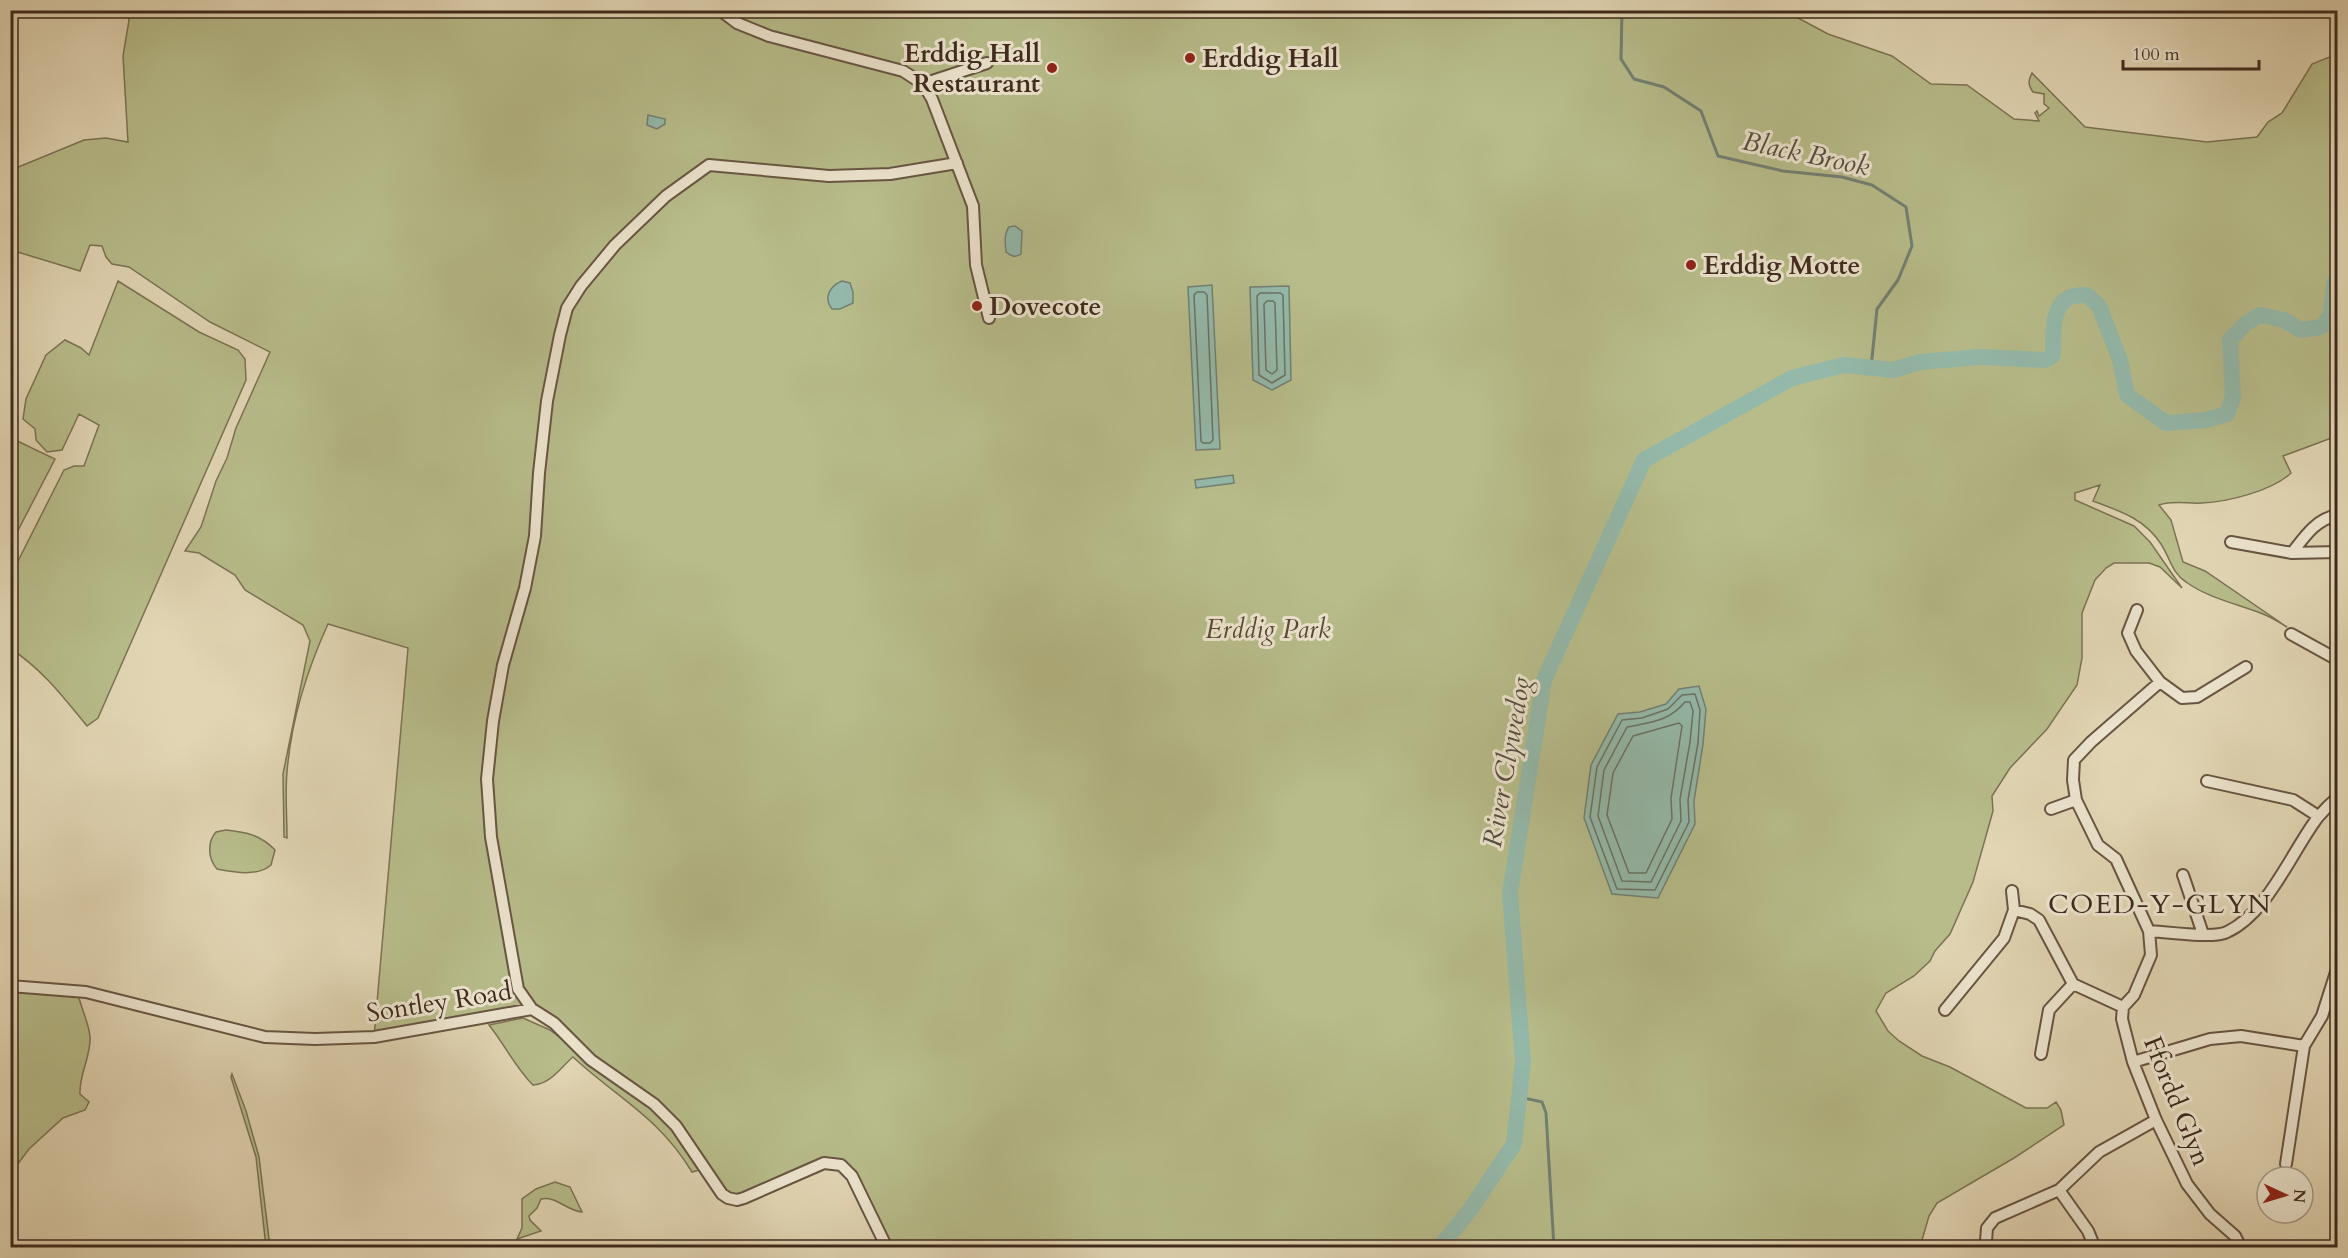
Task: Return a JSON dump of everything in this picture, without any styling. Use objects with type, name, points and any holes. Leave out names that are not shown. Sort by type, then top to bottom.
[{"type":"street","points":[[720,10],[737,23],[769,36],[903,72],[923,84],[932,99],[973,206],[976,265],[989,318]]},
{"type":"street","points":[[923,84],[987,63]]},
{"type":"street","points":[[532,1009],[518,989],[491,837],[487,779],[493,721],[503,665],[525,588],[536,536],[539,473],[547,401],[567,308],[580,286],[615,245],[666,196],[709,165],[829,176],[890,174],[957,163]]},
{"type":"street","points":[[2292,553],[2307,532],[2324,518],[2337,515]]},
{"type":"street","points":[[2231,542],[2292,553],[2337,552]]},
{"type":"street","points":[[2137,610],[2128,633],[2136,651],[2160,682],[2182,698],[2197,697],[2246,667]]},
{"type":"street","points":[[2291,634],[2337,660]]},
{"type":"street","points":[[2319,663],[2324,652]]},
{"type":"street","points":[[2014,910],[2030,914],[2039,920],[2073,984],[2123,1007],[2134,995],[2151,955],[2149,931],[2116,859],[2098,845],[2076,800],[2073,780],[2074,760],[2091,742],[2160,682]]},
{"type":"street","points":[[2207,781],[2223,778],[2293,800],[2318,816]]},
{"type":"street","points":[[2149,931],[2226,933],[2253,913],[2286,869],[2318,816],[2337,797]]},
{"type":"street","points":[[2051,809],[2076,800]]},
{"type":"street","points":[[2182,875],[2203,934]]},
{"type":"street","points":[[1945,1010],[2004,938],[2014,910],[2012,891]]},
{"type":"street","points":[[2286,1164],[2282,1147],[2304,1046],[2322,1016],[2335,986],[2337,966]]},
{"type":"street","points":[[2041,1054],[2049,1010],[2073,984]]},
{"type":"street","name":"Sontley Road","points":[[10,986],[86,992],[265,1037],[374,1037],[532,1009],[554,1023],[591,1060],[654,1104],[676,1126],[717,1188],[728,1198],[737,1200],[744,1198],[824,1163],[841,1166],[852,1176],[887,1248]]},
{"type":"street","name":"Ffordd Glyn","points":[[2123,1007],[2122,1019],[2133,1062],[2156,1120],[2187,1184],[2210,1214],[2235,1236],[2241,1248]]},
{"type":"street","points":[[2133,1062],[2210,1040],[2241,1036],[2304,1046]]},
{"type":"street","points":[[1989,1248],[1986,1241],[1987,1228],[1995,1218],[2059,1190],[2099,1152],[2156,1120]]},
{"type":"street","points":[[2059,1190],[2088,1231],[2095,1248]]},
{"type":"green space","name":"Erddig Park","points":[[126,11],[1785,11],[1828,34],[1892,56],[1931,84],[1967,85],[2014,119],[2039,121],[2035,113],[2037,111],[2039,116],[2049,108],[2044,104],[2044,94],[2033,92],[2030,87],[2029,81],[2032,73],[2085,127],[2207,142],[2257,137],[2268,122],[2282,113],[2312,64],[2337,54],[2337,436],[2283,456],[2291,473],[2261,490],[2236,498],[2212,502],[2175,502],[2159,505],[2171,520],[2183,562],[2205,571],[2287,627],[2266,615],[2213,597],[2186,582],[2177,574],[2161,544],[2147,528],[2113,508],[2093,501],[2100,485],[2075,493],[2075,500],[2134,526],[2150,542],[2182,588],[2160,567],[2149,563],[2114,563],[2095,580],[2082,613],[2082,658],[2077,685],[2047,729],[2010,768],[1992,796],[1993,811],[1973,882],[1950,934],[1935,951],[1930,961],[1914,976],[1886,993],[1876,1011],[1888,1031],[1922,1056],[1950,1067],[2026,1108],[2047,1108],[2056,1102],[2061,1110],[2064,1125],[2014,1158],[1937,1203],[1929,1216],[1920,1247],[887,1247],[852,1176],[824,1163],[728,1198],[676,1126],[532,1009],[374,1037],[408,648],[328,624],[307,678],[292,734],[286,780],[287,838],[284,837],[283,774],[310,641],[303,625],[245,590],[235,575],[199,553],[185,551],[201,527],[236,428],[270,352],[210,322],[129,267],[112,264],[106,257],[102,246],[90,245],[80,271],[11,250],[11,170],[84,140],[106,138],[128,142],[123,56],[129,20]]},
{"type":"green space","points":[[118,281],[199,332],[238,350],[245,359],[246,380],[98,718],[87,726],[43,675],[11,649],[11,575],[64,470],[74,466],[84,466],[99,425],[79,414],[62,450],[47,452],[36,440],[35,429],[23,419],[26,399],[46,355],[65,340],[89,355]]},
{"type":"green space","points":[[11,438],[55,459],[11,544]]},
{"type":"green space","points":[[226,830],[253,835],[270,845],[275,850],[271,865],[266,869],[252,872],[217,869],[210,856],[210,845],[216,832]]},
{"type":"green space","points":[[11,988],[78,994],[88,1026],[90,1044],[80,1087],[80,1094],[89,1102],[85,1110],[63,1118],[29,1149],[11,1173]]},
{"type":"green space","points":[[523,1018],[550,1030],[652,1108],[673,1129],[699,1170],[692,1172],[666,1137],[651,1122],[573,1057],[545,1082],[533,1085],[489,1025]]},
{"type":"green space","points":[[232,1074],[246,1111],[259,1157],[270,1247],[266,1247],[256,1157]]},
{"type":"green space","points":[[555,1182],[570,1187],[582,1212],[552,1200],[541,1199],[537,1208],[529,1216],[541,1231],[517,1239],[522,1228],[522,1199],[536,1189]]},
{"type":"water","points":[[648,115],[665,119],[665,124],[657,129],[647,125]]},
{"type":"water","points":[[1015,226],[1022,231],[1021,254],[1015,256],[1006,252],[1005,242],[1009,227]]},
{"type":"water","points":[[842,281],[850,283],[853,303],[840,309],[832,309],[828,300],[829,292]]},
{"type":"water","points":[[1212,285],[1220,449],[1196,450],[1188,287]]},
{"type":"water","points":[[1289,286],[1291,380],[1272,390],[1253,380],[1250,287]]},
{"type":"water","points":[[1233,475],[1234,483],[1196,488],[1195,480]]},
{"type":"water","points":[[1699,686],[1706,709],[1694,801],[1695,824],[1658,898],[1612,894],[1584,818],[1591,765],[1618,714],[1640,712],[1666,704],[1679,689]]},
{"type":"waterway","name":"Black Brook","points":[[1622,10],[1621,59],[1634,79],[1664,87],[1701,111],[1718,156],[1783,171],[1842,177],[1872,185],[1906,207],[1912,246],[1898,280],[1877,309],[1871,368]]},
{"type":"waterway","name":"River Clywedog","points":[[1439,1248],[1470,1210],[1514,1144],[1523,1062],[1510,893],[1544,680],[1644,460],[1792,378],[1844,365],[1893,370],[1920,362],[1980,357],[2046,360],[2053,355],[2054,324],[2058,309],[2068,298],[2080,295],[2087,295],[2099,306],[2120,360],[2127,395],[2166,423],[2206,420],[2227,414],[2233,397],[2230,340],[2245,324],[2260,315],[2284,320],[2301,330],[2321,327],[2331,315],[2334,284],[2338,276]]},
{"type":"waterway","points":[[1519,1097],[1542,1102],[1546,1113],[1554,1248]]},
{"type":"place","name":"Erddig Hall","points":[[1190,58]]},
{"type":"place","name":"Erddig Hall Restaurant","points":[[1052,68]]},
{"type":"place","name":"Erddig Motte","points":[[1691,265]]},
{"type":"place","name":"Dovecote","points":[[977,306]]},
{"type":"district","name":"COED-Y-GLYN","points":[[2160,904]]}]
